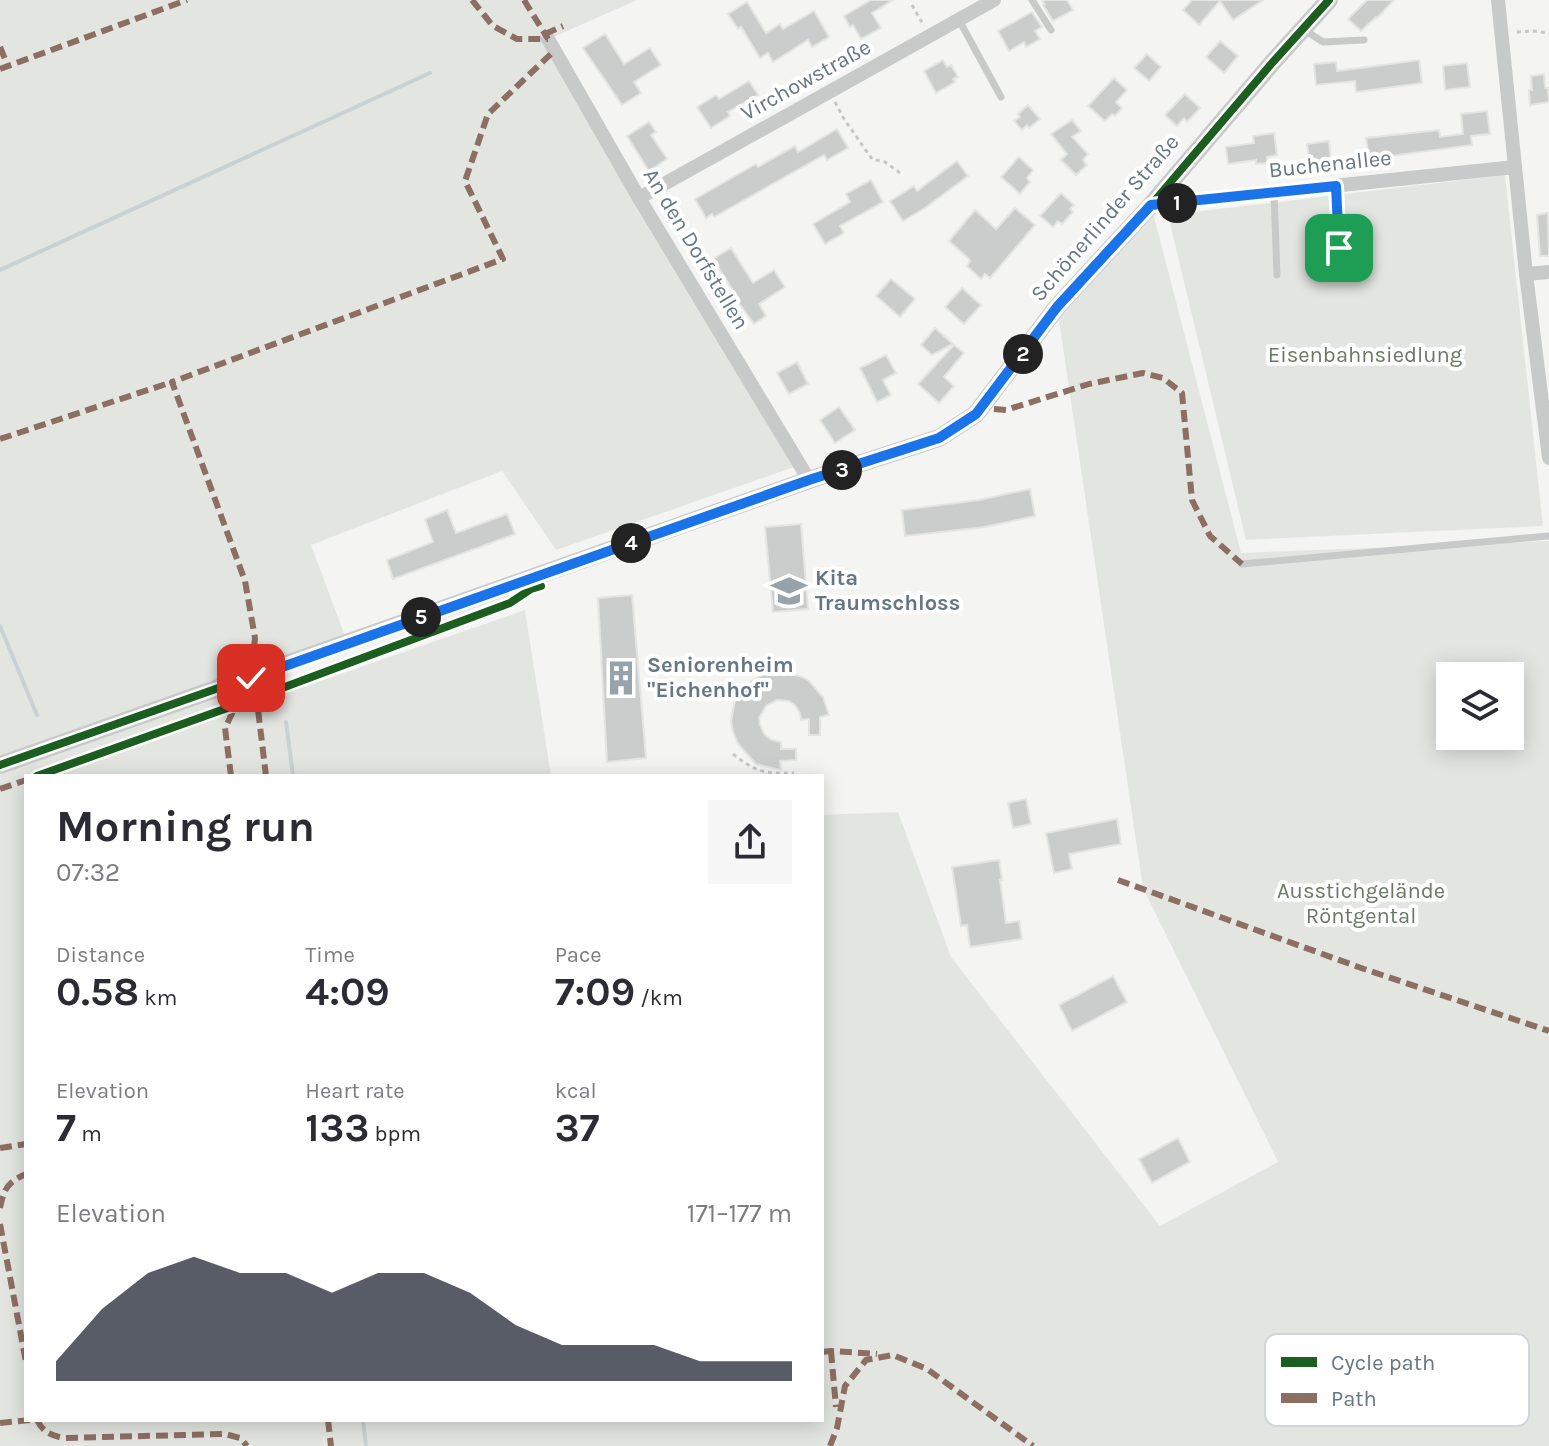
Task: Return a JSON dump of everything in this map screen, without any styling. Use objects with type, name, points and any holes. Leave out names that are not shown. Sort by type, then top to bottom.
[{"type":"street","name":"Virchowstraße","points":[[639,198],[994,0]]},
{"type":"street","points":[[1498,0],[1526,274],[1549,458]]},
{"type":"street","name":"Schönerlinder Straße","points":[[0,765],[809,480],[939,438],[976,414],[1057,307],[1151,205],[1303,29],[1319,3]]},
{"type":"street","name":"An den Dorfstellen","points":[[548,39],[639,198],[809,480]]},
{"type":"street","name":"Buchenallee","points":[[1151,205],[1515,167]]},
{"type":"street","points":[[1526,274],[1549,272]]},
{"type":"lane","points":[[1032,0],[1051,30]]},
{"type":"lane","points":[[959,20],[1001,97]]},
{"type":"lane","points":[[1303,29],[1323,42],[1364,40]]},
{"type":"lane","points":[[1336,186],[1339,248]]},
{"type":"lane","points":[[1274,193],[1277,275]]},
{"type":"lane","points":[[1242,564],[1549,536]]},
{"type":"path","points":[[912,5],[929,36]]},
{"type":"path","points":[[1501,32],[1549,33]]},
{"type":"path","points":[[830,92],[844,119],[872,159],[885,162],[903,175]]},
{"type":"path","points":[[733,754],[750,767],[769,774],[794,773]]},
{"type":"green space","name":"Ausstichgelände Röntgental","points":[[0,0],[637,0],[549,39],[800,465],[556,550],[502,471],[311,545],[345,636],[225,677],[234,711],[525,610],[551,774],[24,774],[24,1422],[824,1422],[824,815],[898,812],[951,957],[1160,1226],[1278,1162],[1143,888],[1057,307],[1151,205],[1241,553],[1549,541],[1549,1446],[325,1446],[323,1433],[324,1446],[0,1446]]},
{"type":"green space","name":"Eisenbahnsiedlung","points":[[1505,175],[1543,526],[1246,540],[1168,215]]},
{"type":"building","points":[[871,0],[893,0],[872,13],[881,28],[861,39],[844,16]]},
{"type":"building","points":[[1042,0],[1067,0],[1073,10],[1053,21]]},
{"type":"building","points":[[1192,0],[1263,0],[1233,20],[1220,1],[1199,25],[1183,10]]},
{"type":"building","points":[[1367,0],[1394,0],[1361,31],[1348,19]]},
{"type":"building","points":[[747,2],[766,33],[780,24],[783,29],[814,11],[829,37],[812,47],[808,40],[773,62],[768,53],[760,58],[741,27],[738,29],[728,14]]},
{"type":"building","points":[[1032,12],[1042,27],[1035,31],[1040,39],[1026,47],[1024,42],[1009,51],[998,31]]},
{"type":"building","points":[[605,34],[624,64],[650,48],[661,65],[634,82],[641,93],[622,105],[583,48]]},
{"type":"building","points":[[1220,41],[1238,56],[1224,73],[1206,57]]},
{"type":"building","points":[[1147,54],[1161,67],[1149,81],[1134,68]]},
{"type":"building","points":[[943,60],[947,67],[951,65],[958,77],[936,93],[924,71]]},
{"type":"building","points":[[1419,60],[1422,83],[1356,92],[1355,81],[1316,85],[1314,64],[1336,62],[1337,71]]},
{"type":"building","points":[[1467,63],[1470,87],[1445,90],[1443,66]]},
{"type":"building","points":[[1544,74],[1549,102],[1530,105],[1531,76]]},
{"type":"building","points":[[1114,78],[1127,90],[1116,102],[1122,108],[1105,121],[1088,106]]},
{"type":"building","points":[[749,81],[758,95],[728,112],[730,116],[711,128],[697,107],[716,95],[719,99]]},
{"type":"building","points":[[1185,94],[1200,108],[1187,122],[1184,118],[1177,126],[1165,115]]},
{"type":"building","points":[[1028,105],[1040,119],[1022,130],[1014,121]]},
{"type":"building","points":[[1487,111],[1490,134],[1471,136],[1472,145],[1369,159],[1366,138],[1439,130],[1440,137],[1463,134],[1461,114]]},
{"type":"building","points":[[1072,120],[1081,131],[1072,137],[1088,154],[1083,160],[1087,165],[1076,175],[1061,160],[1067,154],[1051,134]]},
{"type":"building","points":[[649,122],[656,132],[651,135],[667,159],[649,171],[627,136]]},
{"type":"building","points":[[837,129],[848,148],[827,160],[824,155],[714,217],[712,214],[706,218],[695,199],[756,164],[758,167],[795,146],[798,152]]},
{"type":"building","points":[[1274,133],[1277,155],[1267,157],[1267,163],[1256,164],[1256,160],[1228,164],[1226,147],[1254,143],[1253,136]]},
{"type":"building","points":[[1329,141],[1331,163],[1310,166],[1307,144]]},
{"type":"building","points":[[1019,157],[1033,170],[1027,178],[1030,182],[1020,194],[1001,177]]},
{"type":"building","points":[[957,161],[968,176],[903,221],[890,201],[914,186],[917,191]]},
{"type":"building","points":[[871,180],[883,202],[840,226],[844,233],[825,244],[813,224],[850,202],[846,194]]},
{"type":"building","points":[[1061,193],[1074,205],[1070,209],[1073,212],[1062,224],[1058,221],[1053,227],[1040,216]]},
{"type":"building","points":[[1015,208],[1035,225],[990,278],[985,274],[981,279],[967,266],[969,259],[949,241],[975,210],[996,229]]},
{"type":"building","points":[[1548,213],[1549,256],[1540,256],[1537,215]]},
{"type":"building","points":[[731,248],[753,283],[774,270],[785,287],[759,304],[766,316],[754,324],[713,259]]},
{"type":"building","points":[[891,279],[915,299],[900,317],[876,296]]},
{"type":"building","points":[[962,288],[981,305],[964,324],[945,307]]},
{"type":"building","points":[[935,328],[953,344],[932,355],[921,345]]},
{"type":"building","points":[[954,345],[964,353],[944,377],[954,386],[939,403],[918,384]]},
{"type":"building","points":[[886,355],[896,373],[883,380],[891,395],[877,402],[860,368]]},
{"type":"building","points":[[797,362],[808,384],[789,394],[777,373]]},
{"type":"building","points":[[839,407],[855,430],[835,443],[820,420]]},
{"type":"building","points":[[1030,489],[1035,516],[985,527],[905,536],[902,510],[979,500]]},
{"type":"building","points":[[447,510],[456,533],[507,514],[515,534],[393,579],[387,560],[433,542],[425,519]]},
{"type":"building","points":[[801,524],[808,609],[773,612],[765,527]]},
{"type":"building","name":"Seniorenheim \"Eichenhof\"","points":[[632,595],[646,758],[607,762],[598,598]]},
{"type":"building","points":[[778,671],[809,681],[823,697],[829,715],[820,717],[820,735],[809,735],[809,719],[801,720],[795,705],[777,700],[766,706],[759,718],[765,735],[781,742],[781,749],[796,749],[796,760],[780,761],[781,770],[756,764],[738,744],[731,721],[735,700],[741,691],[762,675]]},
{"type":"building","points":[[1026,799],[1031,824],[1013,828],[1008,803]]},
{"type":"building","points":[[1117,819],[1121,844],[1069,854],[1072,869],[1054,873],[1046,833]]},
{"type":"building","points":[[999,860],[1006,923],[1019,921],[1022,939],[970,947],[967,925],[961,926],[952,867]]},
{"type":"building","points":[[1113,976],[1127,1002],[1072,1031],[1059,1005]]},
{"type":"building","points":[[1178,1138],[1190,1162],[1152,1183],[1139,1159]]},
{"type":"waterway","points":[[0,270],[430,73]]},
{"type":"waterway","points":[[0,626],[37,715]]},
{"type":"waterway","points":[[286,722],[293,774]]},
{"type":"waterway","points":[[363,1422],[366,1446]]},
{"type":"marked path","points":[[0,69],[187,0]]},
{"type":"marked path","points":[[472,0],[493,26],[517,39],[548,39]]},
{"type":"marked path","points":[[524,0],[548,39]]},
{"type":"marked path","points":[[545,34],[563,26]]},
{"type":"marked path","points":[[0,47],[8,66]]},
{"type":"marked path","points":[[249,682],[255,638],[245,581],[172,382],[503,259],[465,181],[488,114],[555,50]]},
{"type":"marked path","points":[[994,409],[1006,410],[1089,384],[1143,373],[1163,378],[1182,393],[1192,500],[1210,536],[1242,564]]},
{"type":"marked path","points":[[0,439],[172,382]]},
{"type":"marked path","points":[[256,693],[266,774]]},
{"type":"marked path","points":[[231,774],[225,728],[237,703]]},
{"type":"marked path","points":[[0,789],[24,781]]},
{"type":"marked path","points":[[1118,880],[1364,969],[1549,1031]]},
{"type":"marked path","points":[[0,1148],[24,1144]]},
{"type":"marked path","points":[[0,1208],[8,1186],[24,1175]]},
{"type":"marked path","points":[[0,1224],[24,1351]]},
{"type":"marked path","points":[[831,1351],[836,1407]]},
{"type":"marked path","points":[[824,1352],[877,1354]]},
{"type":"marked path","points":[[830,1446],[837,1428],[845,1386],[866,1360],[893,1355],[927,1369],[1033,1446]]},
{"type":"marked path","points":[[0,1423],[24,1421]]},
{"type":"marked path","points":[[38,1422],[47,1432],[63,1438],[225,1434],[240,1438],[247,1446]]},
{"type":"marked path","points":[[328,1422],[331,1446]]},
{"type":"cycle path","points":[[0,765],[809,480],[939,438],[976,414],[1057,307],[1151,205],[1329,0]]},
{"type":"cycle path","points":[[43,774],[510,603],[541,586]]},
{"type":"place","name":"Kita Traumschloss","points":[[789,591]]},
{"type":"place","name":"Seniorenheim \"Eichenhof\"","points":[[621,678]]},
{"type":"route","points":[[251,678],[809,480],[939,438],[976,414],[987,402],[1057,307],[1151,205],[1336,186],[1339,248]]}]
